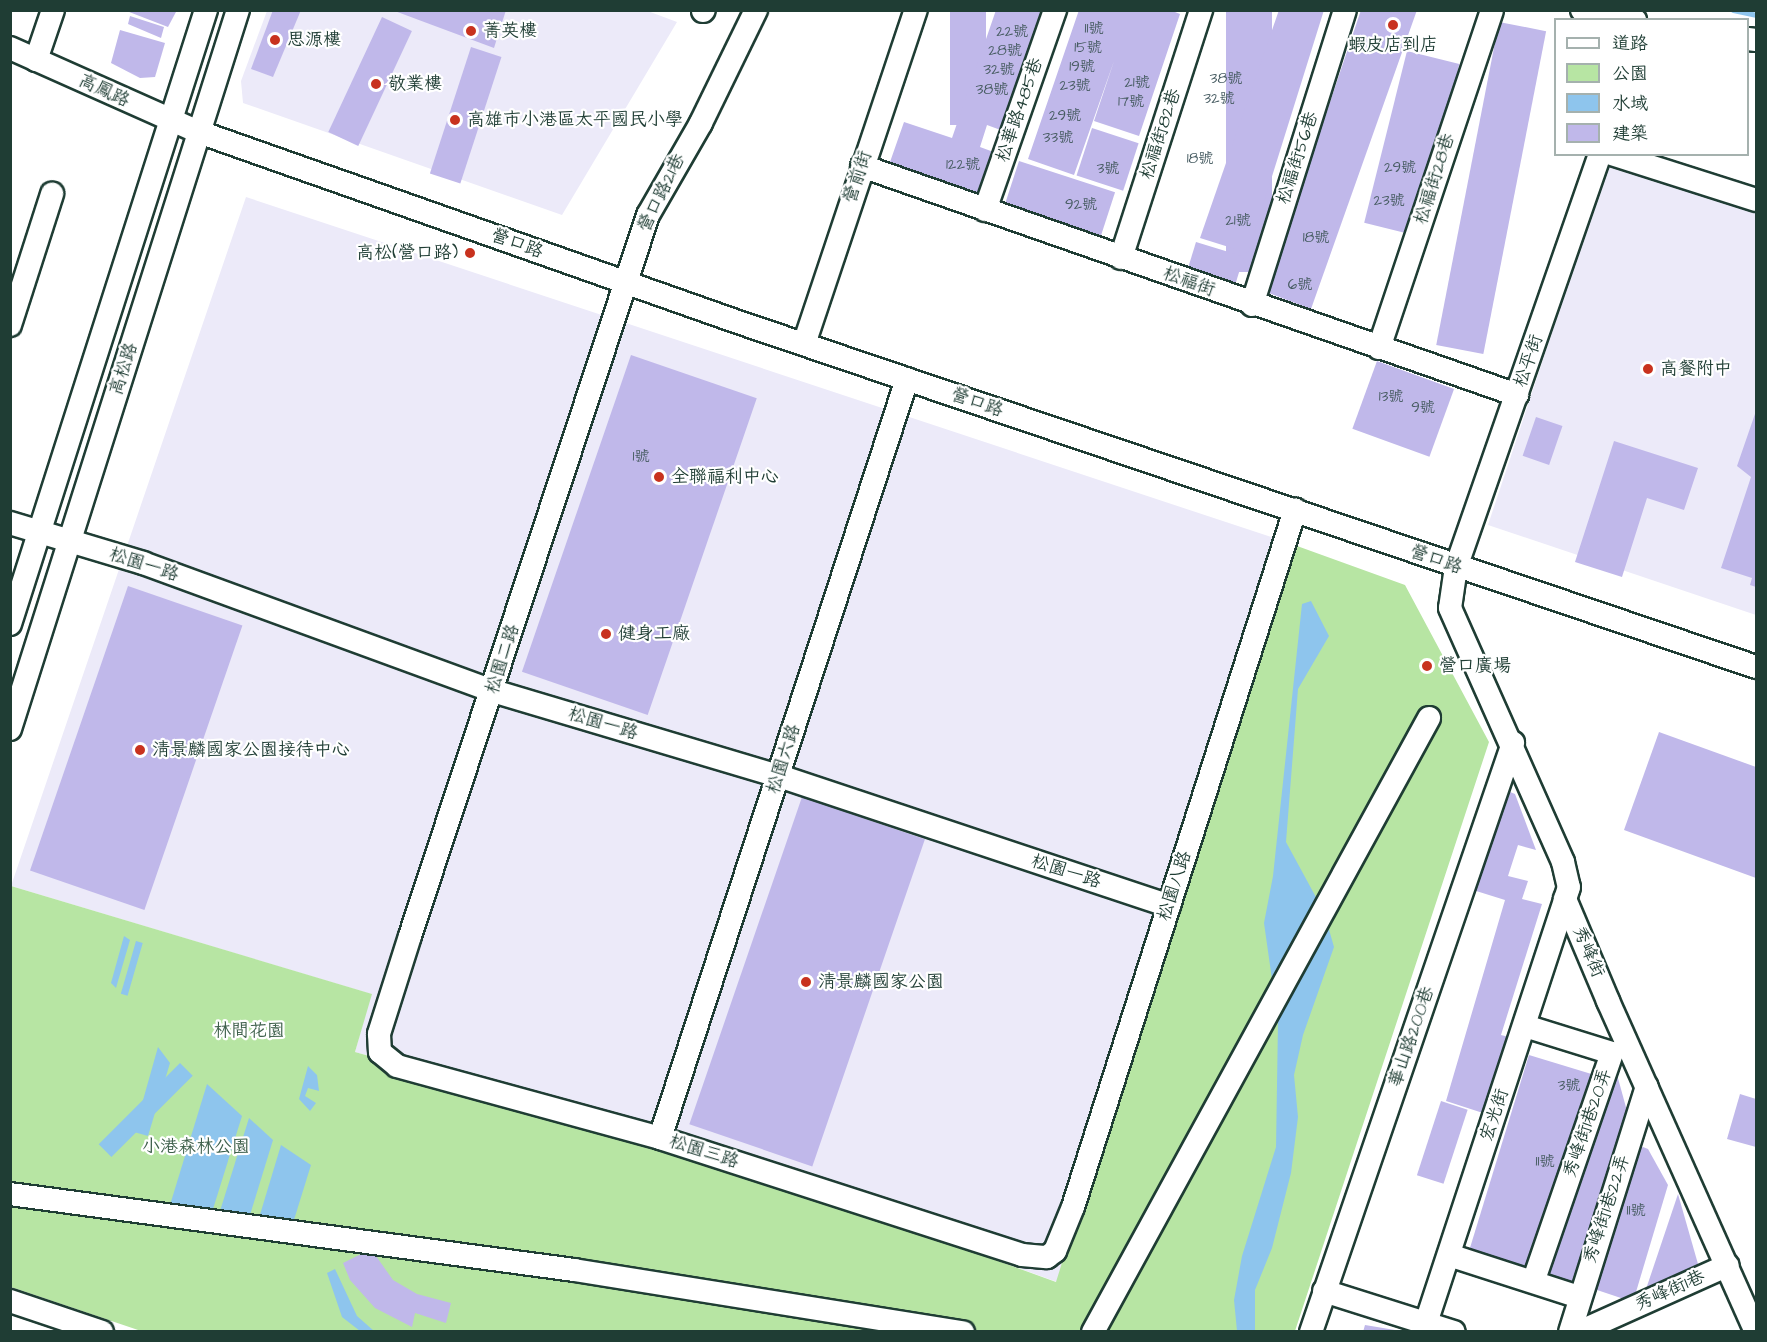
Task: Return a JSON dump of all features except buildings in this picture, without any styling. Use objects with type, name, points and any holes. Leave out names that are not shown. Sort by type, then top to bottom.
[{"type":"street","points":[[36,60],[53,10]]},
{"type":"street","name":"高松路","points":[[10,624],[206,10]]},
{"type":"street","name":"高松路","points":[[10,729],[238,10]]},
{"type":"street","name":"營口路21巷","points":[[624,282],[648,215],[701,123],[756,10]]},
{"type":"street","name":"營前街","points":[[804,344],[861,166],[915,10]]},
{"type":"street","name":"松華路485巷","points":[[985,210],[1055,10]]},
{"type":"street","name":"松福街82巷","points":[[1121,258],[1201,10]]},
{"type":"street","name":"松福街56巷","points":[[1252,305],[1345,10]]},
{"type":"street","name":"松福街28巷","points":[[1379,348],[1492,10]]},
{"type":"street","points":[[1582,10],[1624,18]]},
{"type":"street","name":"高鳳路","points":[[10,48],[170,122],[199,132]]},
{"type":"street","name":"營口路","points":[[199,132],[804,344],[1756,667]]},
{"type":"street","name":"松平街","points":[[1456,567],[1599,156]]},
{"type":"street","points":[[1618,156],[1756,200]]},
{"type":"street","name":"松福街","points":[[861,166],[1252,305],[1517,396]]},
{"type":"street","points":[[10,325],[52,194]]},
{"type":"street","name":"松園二路","points":[[379,1034],[493,691],[624,282]]},
{"type":"street","name":"松園六路","points":[[660,1138],[907,379]]},
{"type":"street","name":"松園八路","points":[[1047,1257],[1055,1251],[1073,1207],[1295,510]]},
{"type":"street","name":"松園一路","points":[[10,523],[143,563],[493,691],[779,776],[1169,906]]},
{"type":"street","name":"秀峰街","points":[[1456,567],[1450,608],[1513,743],[1563,862],[1569,886],[1565,899],[1756,1332]]},
{"type":"street","points":[[1093,1332],[1429,718]]},
{"type":"street","name":"華山路200巷","points":[[1311,1332],[1513,743]]},
{"type":"street","name":"宏光街","points":[[1424,1327],[1565,899]]},
{"type":"street","name":"秀峰街1巷20弄","points":[[1525,1026],[1612,1053],[1534,1280]]},
{"type":"street","name":"松園三路","points":[[379,1034],[380,1052],[397,1066],[660,1138],[1022,1255],[1047,1257]]},
{"type":"street","name":"秀峰街1巷22弄","points":[[1569,1332],[1647,1088]]},
{"type":"street","points":[[10,1194],[574,1270],[963,1332]]},
{"type":"street","points":[[1449,1255],[1534,1280],[1579,1297]]},
{"type":"street","name":"秀峰街1巷","points":[[1579,1332],[1728,1265]]},
{"type":"street","points":[[1324,1292],[1424,1327],[1454,1332]]},
{"type":"street","points":[[10,1301],[102,1332]]},
{"type":"shaded area","name":"高雄市小港區太平國民小學","points":[[645,10],[677,22],[562,215],[243,103],[241,81],[267,11]]},
{"type":"shaded area","name":"高餐附中","points":[[1608,164],[1756,213],[1756,615],[1488,525]]},
{"type":"shaded area","points":[[246,197],[1286,542],[1057,1282],[660,1138],[355,1052],[371,994],[11,886]]},
{"type":"green space","name":"小港森林公園","points":[[1286,542],[1405,585],[1489,742],[1295,1331],[144,1332],[11,1287],[11,886],[372,994],[355,1052],[660,1138],[1056,1282]]},
{"type":"water","points":[[1311,601],[1329,636],[1298,689],[1286,842],[1324,912],[1334,947],[1303,1035],[1294,1075],[1298,1117],[1291,1173],[1272,1248],[1255,1290],[1255,1331],[1237,1331],[1234,1300],[1242,1256],[1276,1147],[1278,1022],[1264,923],[1273,876],[1302,604]]},
{"type":"water","points":[[124,936],[130,940],[116,988],[111,983]]},
{"type":"water","points":[[136,941],[143,943],[128,996],[121,994]]},
{"type":"water","points":[[158,1047],[170,1063],[148,1136],[134,1132]]},
{"type":"water","points":[[180,1063],[193,1076],[111,1157],[99,1144]]},
{"type":"water","points":[[308,1066],[317,1075],[319,1091],[308,1088],[305,1096],[316,1103],[310,1111],[299,1099]]},
{"type":"water","points":[[207,1084],[242,1116],[213,1209],[170,1205]]},
{"type":"water","points":[[249,1118],[273,1140],[250,1215],[220,1211]]},
{"type":"water","points":[[281,1145],[311,1165],[293,1223],[259,1218]]},
{"type":"water","points":[[335,1269],[357,1316],[374,1331],[360,1331],[342,1317],[327,1273]]},
{"type":"waterway","points":[[1733,10],[1756,15]]},
{"type":"place","name":"蝦皮店到店","points":[[1393,25]]},
{"type":"place","name":"菁英樓","points":[[471,31]]},
{"type":"place","name":"思源樓","points":[[275,40]]},
{"type":"place","name":"敬業樓","points":[[376,84]]},
{"type":"place","name":"高雄市小港區太平國民小學","points":[[455,120]]},
{"type":"place","name":"高松(營口路)","points":[[470,253]]},
{"type":"place","name":"高餐附中","points":[[1648,369]]},
{"type":"place","name":"全聯福利中心","points":[[659,477]]},
{"type":"place","name":"健身工廠","points":[[606,634]]},
{"type":"place","name":"營口廣場","points":[[1427,666]]},
{"type":"place","name":"清景麟國家公園接待中心","points":[[140,750]]},
{"type":"place","name":"清景麟國家公園","points":[[806,982]]},
{"type":"park label","name":"林間花園","points":[[249,1031]]}]
